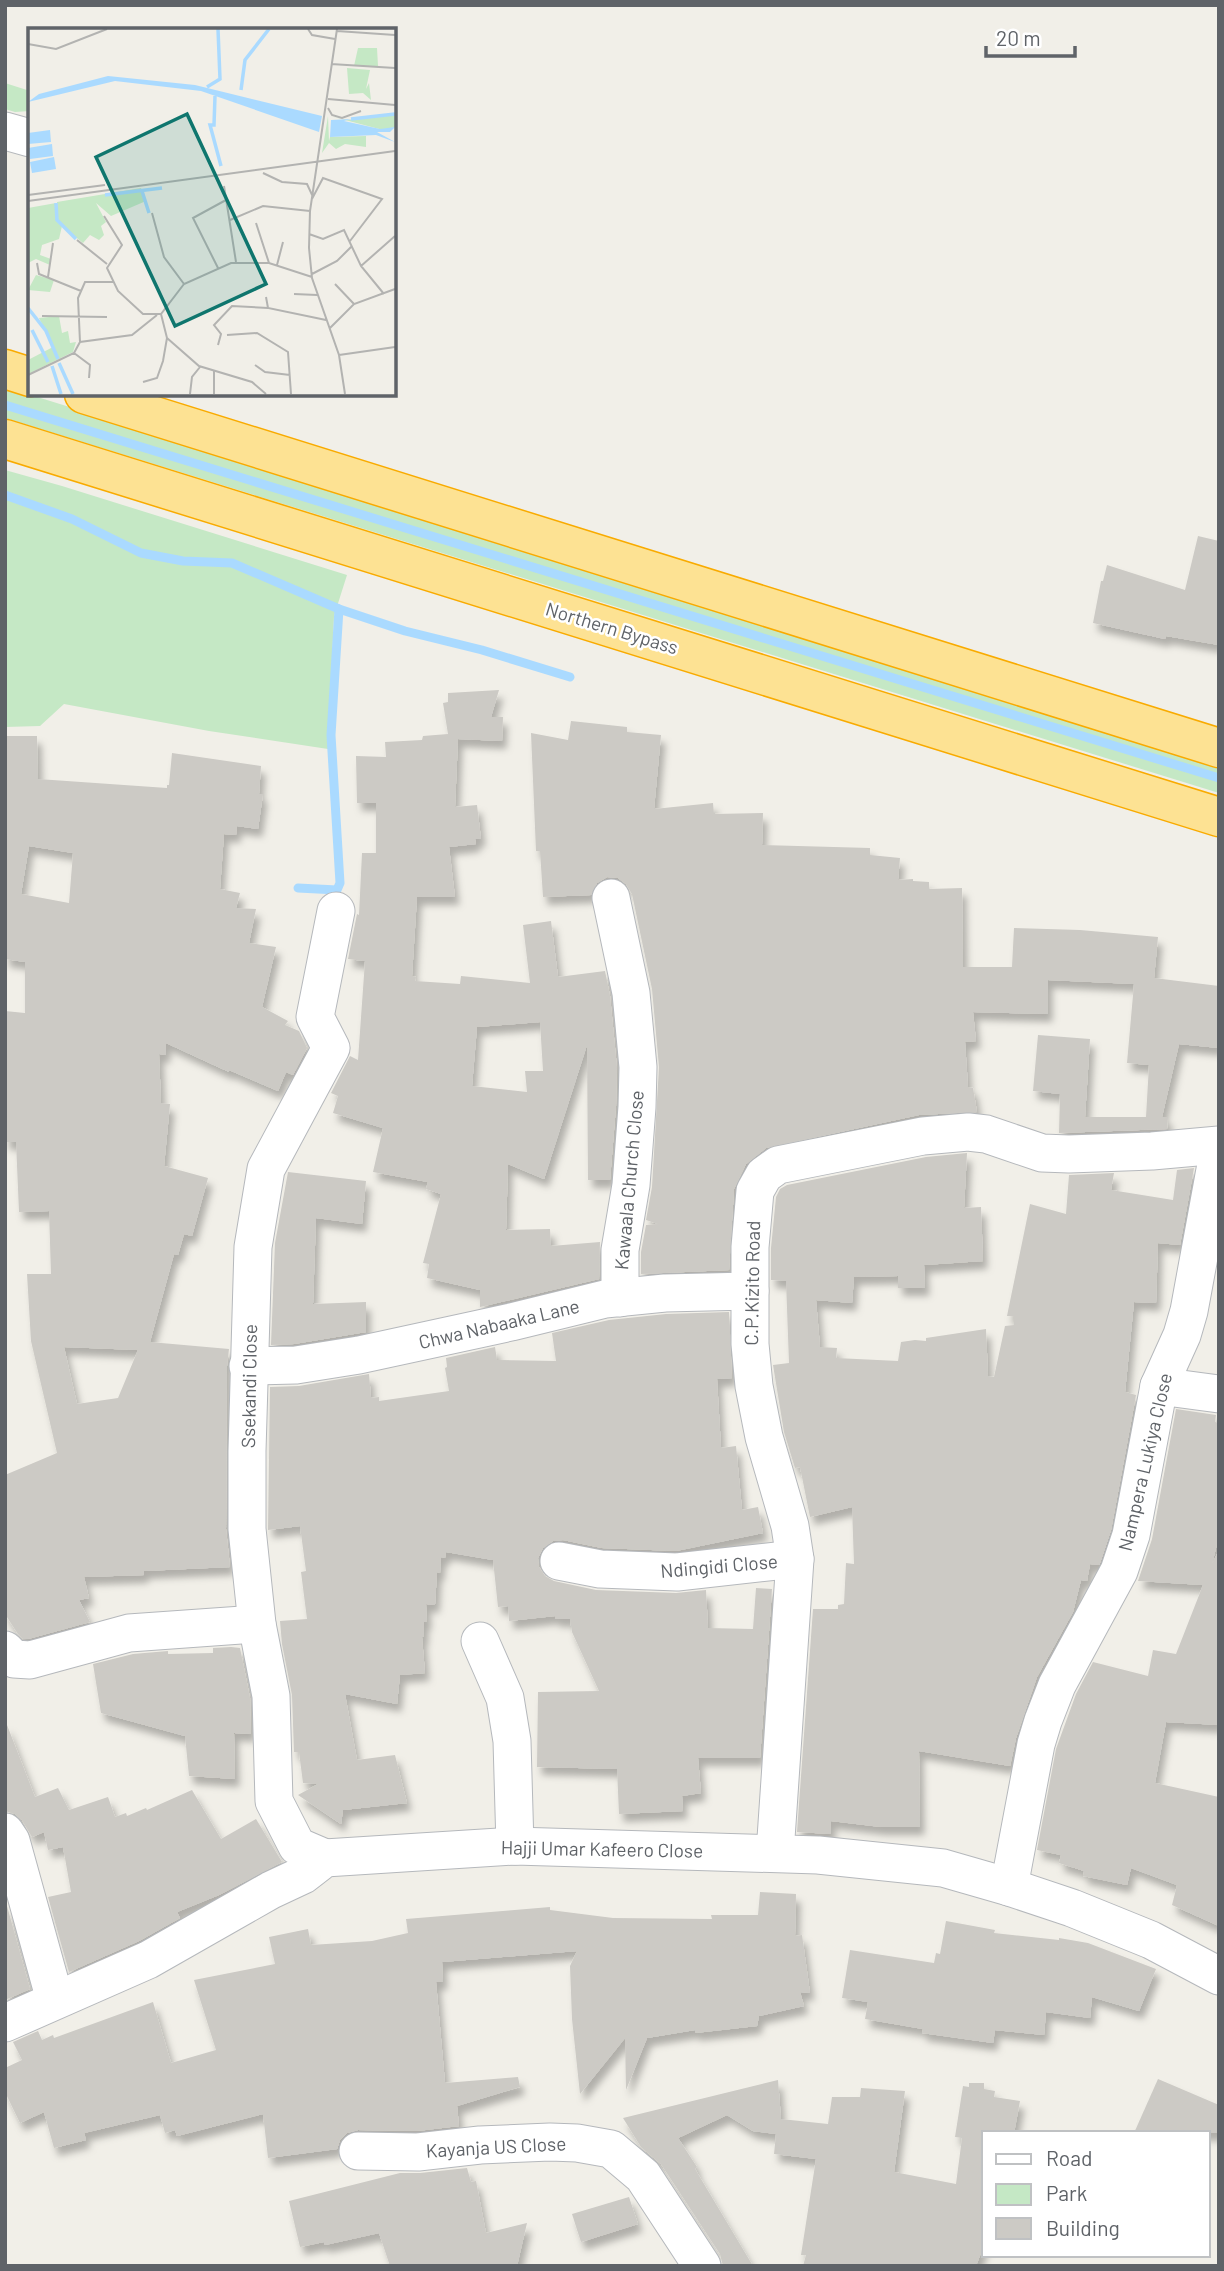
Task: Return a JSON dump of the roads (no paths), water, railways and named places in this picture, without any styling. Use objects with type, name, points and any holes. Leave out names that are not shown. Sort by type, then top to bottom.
[{"type":"highway","points":[[5,369],[28,376]]},
{"type":"highway","points":[[90,396],[1219,748]]},
{"type":"highway","name":"Northern Bypass","points":[[5,439],[1219,817]]},
{"type":"street","points":[[5,131],[28,137]]},
{"type":"street","name":"Kawaala Church Close","points":[[611,898],[631,993],[638,1067],[638,1107],[631,1185],[620,1250],[620,1298]]},
{"type":"street","name":"Ssekandi Close","points":[[325,1858],[297,1846],[274,1801],[271,1696],[257,1624],[247,1529],[248,1366],[253,1247],[266,1169],[331,1048],[316,1017],[336,911]]},
{"type":"street","name":"C.P.Kizito Road","points":[[775,1853],[796,1559],[790,1526],[764,1437],[754,1387],[750,1344],[750,1247],[755,1191],[764,1175],[778,1165],[923,1136],[968,1132],[986,1133],[1042,1153],[1219,1147]]},
{"type":"street","name":"Nampera Lukiya Close","points":[[1009,1887],[1036,1744],[1057,1685],[1119,1571],[1130,1535],[1159,1386],[1182,1335],[1189,1311],[1219,1147]]},
{"type":"street","name":"Chwa Nabaaka Lane","points":[[248,1366],[296,1365],[359,1355],[620,1298],[665,1293],[750,1291]]},
{"type":"street","points":[[1159,1386],[1219,1394]]},
{"type":"street","name":"Ndingidi Close","points":[[559,1561],[600,1569],[677,1572],[796,1559]]},
{"type":"street","points":[[5,1650],[15,1659],[30,1660],[129,1633],[257,1624]]},
{"type":"street","points":[[480,1641],[505,1698],[513,1741],[515,1846]]},
{"type":"street","points":[[5,1832],[11,1841],[55,2000]]},
{"type":"street","name":"Hajji Umar Kafeero Close","points":[[325,1858],[515,1846],[775,1853],[943,1868],[1072,1908],[1151,1940],[1219,1976]]},
{"type":"street","points":[[5,2023],[148,1960],[271,1890],[303,1875],[325,1858]]},
{"type":"street","name":"Kayanja US Close","points":[[358,2151],[418,2152],[480,2145],[550,2142],[611,2149],[643,2176],[702,2266]]},
{"type":"waterway","points":[[5,405],[1219,778]]},
{"type":"waterway","points":[[5,495],[72,519],[141,553],[183,561],[232,563],[339,609],[405,631],[482,650],[570,677]]},
{"type":"waterway","points":[[298,888],[337,890],[340,883],[331,735],[339,609]]}]
